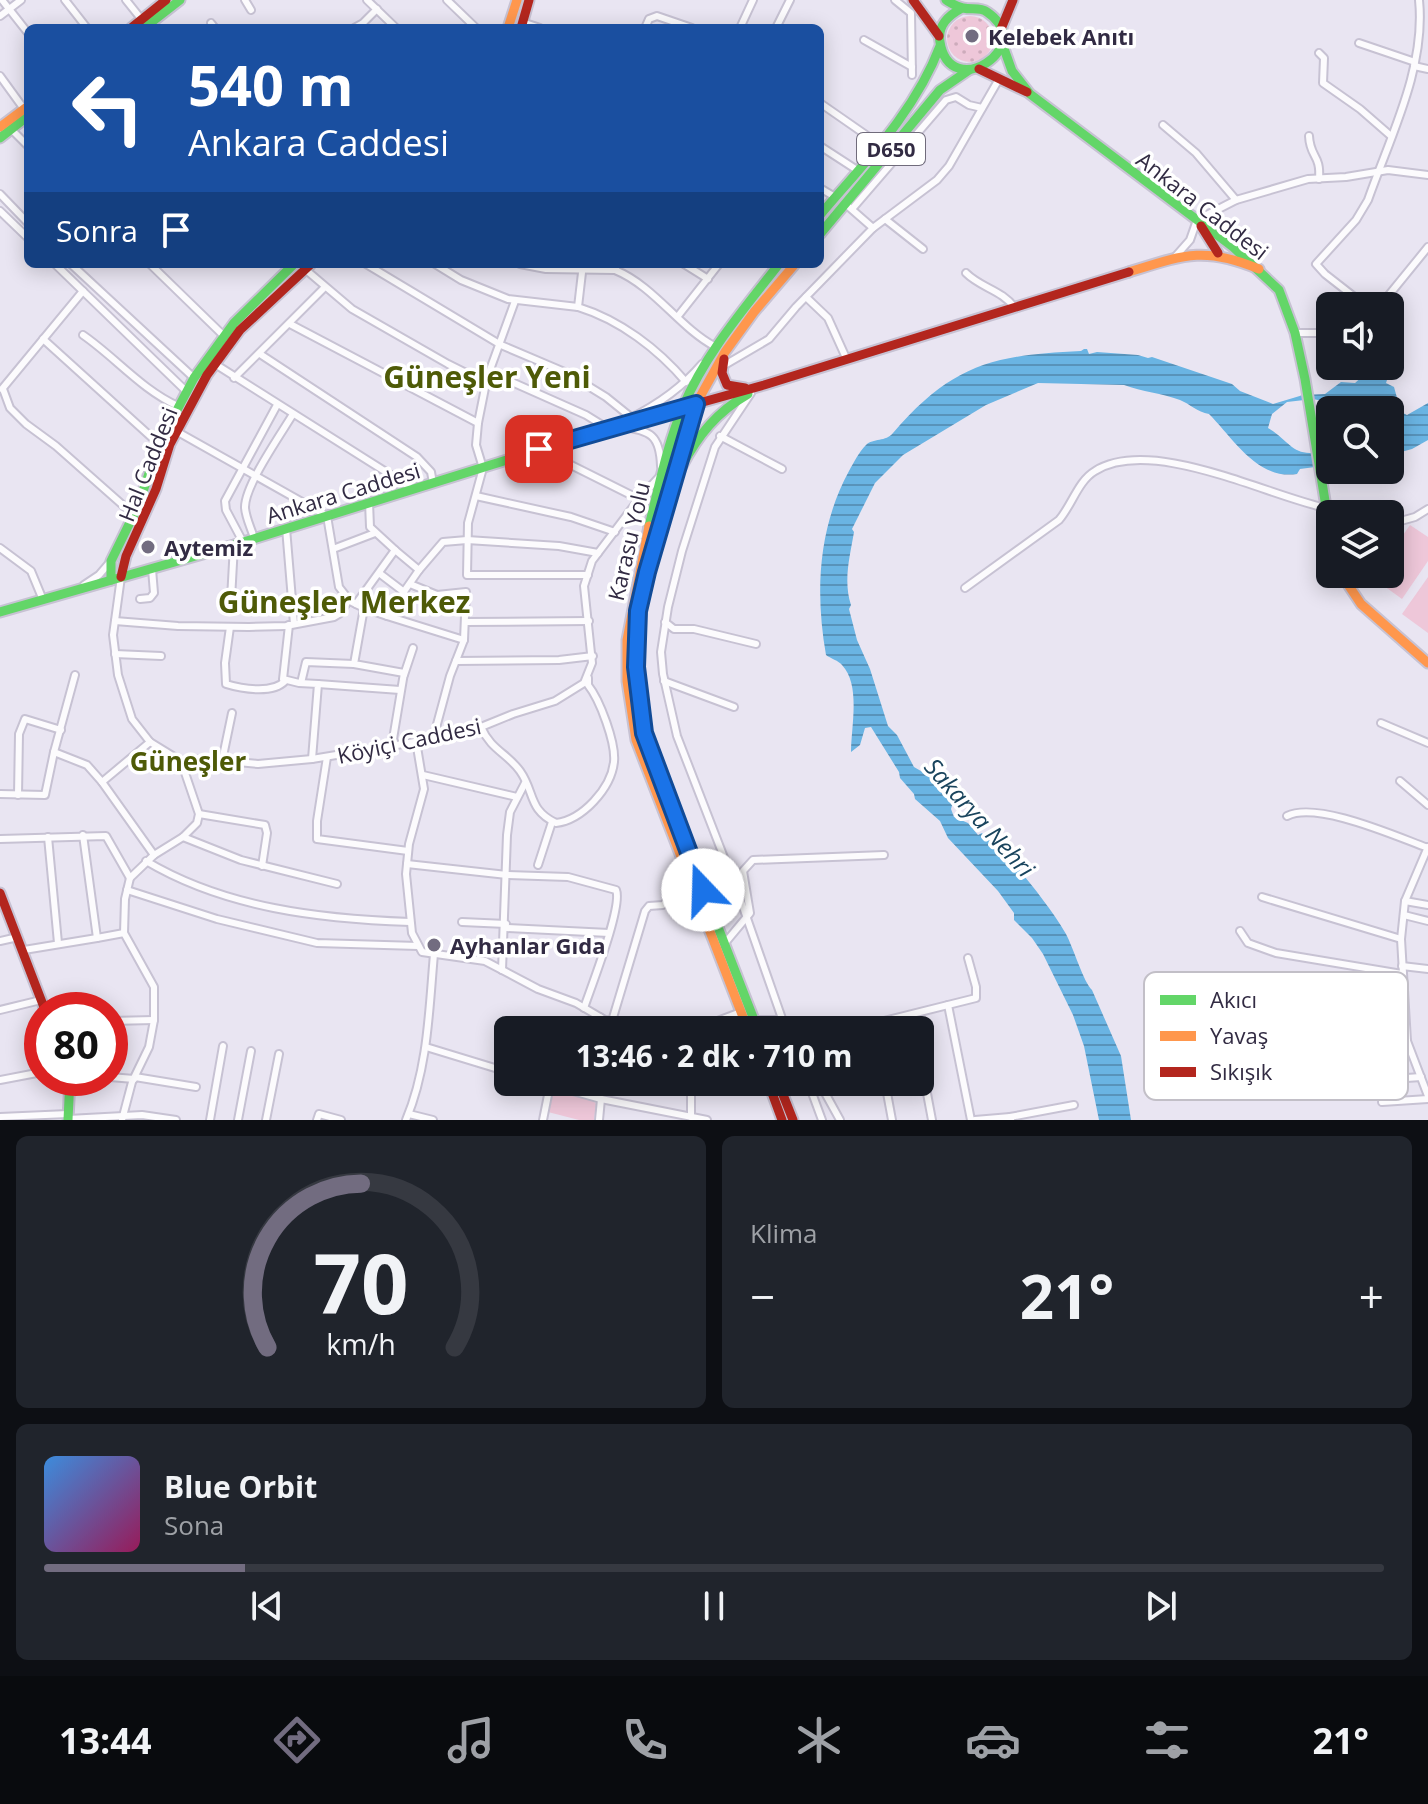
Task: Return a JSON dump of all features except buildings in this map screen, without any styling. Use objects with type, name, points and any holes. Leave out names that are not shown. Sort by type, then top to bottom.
[{"type":"main road","points":[[143,24],[166,0]]},
{"type":"main road","points":[[143,24],[156,19],[180,0]]},
{"type":"main road","points":[[509,24],[517,0]]},
{"type":"main road","points":[[522,24],[529,0]]},
{"type":"main road","points":[[913,0],[940,41],[950,63],[999,79],[1030,94]]},
{"type":"main road","points":[[946,0],[990,13],[1001,29]]},
{"type":"main road","points":[[940,41],[946,18],[983,0]]},
{"type":"main road","points":[[1013,0],[1001,29],[1002,43],[1012,71],[1030,94]]},
{"type":"main road","name":"D650","points":[[824,210],[925,83],[940,41]]},
{"type":"main road","points":[[974,70],[995,59],[1002,43]]},
{"type":"main road","name":"D650","points":[[824,230],[849,206],[940,90],[974,70]]},
{"type":"main road","name":"Ankara Caddesi","points":[[1030,94],[1197,220],[1259,269],[1279,290],[1295,333],[1325,500]]},
{"type":"main road","points":[[0,138],[5,128],[24,112]]},
{"type":"main road","points":[[1197,220],[1218,253]]},
{"type":"main road","points":[[725,352],[723,378],[733,388],[764,385],[1174,258],[1218,253],[1259,269]]},
{"type":"main road","name":"Hal Caddesi","points":[[116,579],[111,561],[134,515],[159,444],[194,378],[224,336],[255,302],[299,268]]},
{"type":"main road","name":"Hal Caddesi","points":[[116,579],[148,510],[176,431],[215,364],[240,330],[300,268]]},
{"type":"main road","name":"Karasu Yolu","points":[[743,1016],[636,740],[627,681],[629,621],[662,474],[683,407],[715,347],[776,268]]},
{"type":"main road","name":"Karasu Yolu","points":[[753,1016],[651,755],[638,698],[638,611],[696,404],[725,352],[792,268]]},
{"type":"main road","points":[[665,506],[699,435],[722,409],[764,385]]},
{"type":"main road","name":"Ankara Caddesi","points":[[0,612],[239,543],[611,427],[764,385]]},
{"type":"main road","points":[[1350,588],[1361,604],[1428,663]]},
{"type":"main road","points":[[1,899],[39,992]]},
{"type":"main road","points":[[68,1118],[69,1096]]},
{"type":"main road","points":[[773,1096],[782,1120]]},
{"type":"main road","points":[[784,1096],[793,1120]]},
{"type":"street","points":[[2,0],[24,28]]},
{"type":"street","points":[[0,16],[21,0]]},
{"type":"street","points":[[65,0],[84,24]]},
{"type":"street","points":[[126,0],[143,24]]},
{"type":"street","points":[[245,0],[251,10]]},
{"type":"street","points":[[367,0],[376,5],[393,24]]},
{"type":"street","points":[[447,0],[472,24]]},
{"type":"street","points":[[742,24],[753,0]]},
{"type":"street","points":[[778,24],[790,0]]},
{"type":"street","points":[[864,40],[912,71],[911,13],[895,0]]},
{"type":"street","points":[[1348,292],[1316,264],[1356,220],[1368,200],[1415,64],[1421,23],[1419,0]]},
{"type":"street","points":[[361,24],[376,5]]},
{"type":"street","points":[[647,24],[649,19],[657,16],[680,24]]},
{"type":"street","points":[[156,19],[160,24]]},
{"type":"street","points":[[1359,43],[1428,69]]},
{"type":"street","points":[[1319,53],[1324,58],[1323,83],[1391,136]]},
{"type":"street","points":[[0,76],[24,106]]},
{"type":"street","points":[[722,366],[769,339],[873,228],[937,180],[949,166],[999,79]]},
{"type":"street","points":[[873,228],[849,206],[946,100],[956,97],[982,108]]},
{"type":"street","points":[[824,106],[879,144]]},
{"type":"street","points":[[1163,125],[1196,153],[1236,200]]},
{"type":"street","points":[[5,128],[24,143]]},
{"type":"street","points":[[1309,136],[1311,152],[1319,161],[1319,179]]},
{"type":"street","points":[[824,149],[857,170]]},
{"type":"street","points":[[1174,258],[1190,240],[1197,220],[1236,200],[1270,188],[1398,170],[1428,175]]},
{"type":"street","points":[[824,190],[835,197]]},
{"type":"street","points":[[0,194],[24,219]]},
{"type":"street","points":[[0,211],[24,234]]},
{"type":"street","points":[[885,219],[923,249]]},
{"type":"street","points":[[1391,292],[1428,247]]},
{"type":"street","points":[[59,268],[187,392]]},
{"type":"street","points":[[75,268],[194,378]]},
{"type":"street","points":[[154,268],[224,336]]},
{"type":"street","points":[[304,268],[352,309],[448,364],[470,375],[514,383],[611,427],[639,428],[653,435],[661,450],[662,474],[592,561],[584,586],[593,656],[588,685],[612,739],[614,763],[608,781],[592,803],[576,817],[562,823],[552,822],[533,804],[517,768],[487,741],[481,727]]},
{"type":"street","points":[[373,268],[501,345],[567,373],[606,397],[632,418]]},
{"type":"street","points":[[442,268],[461,280],[515,301],[578,307],[614,321],[676,369],[686,382]]},
{"type":"street","points":[[578,307],[583,268]]},
{"type":"street","points":[[611,427],[657,405],[686,382],[715,347],[702,340],[678,316],[617,268]]},
{"type":"street","points":[[690,268],[708,279]]},
{"type":"street","points":[[678,316],[716,268]]},
{"type":"street","points":[[966,273],[1008,298],[1015,308]]},
{"type":"street","points":[[234,378],[325,287]]},
{"type":"street","points":[[83,291],[1,390],[10,408],[134,515]]},
{"type":"street","points":[[806,297],[828,318],[847,360]]},
{"type":"street","points":[[515,301],[487,378],[478,423],[476,445],[483,468],[468,523],[467,575],[588,575]]},
{"type":"street","points":[[290,324],[478,423]]},
{"type":"street","points":[[1295,333],[1316,333]]},
{"type":"street","points":[[83,335],[123,365],[154,394],[178,406]]},
{"type":"street","points":[[43,339],[159,444]]},
{"type":"street","points":[[260,354],[417,457],[431,472],[433,483]]},
{"type":"street","points":[[215,364],[413,489]]},
{"type":"street","points":[[0,374],[9,381]]},
{"type":"street","points":[[751,392],[720,436],[682,551],[661,652],[664,681],[677,736],[780,1016]]},
{"type":"street","points":[[231,599],[239,543],[225,501],[277,405]]},
{"type":"street","points":[[254,538],[245,509],[256,477],[293,414]]},
{"type":"street","points":[[176,431],[327,516],[339,587],[352,602],[464,640]]},
{"type":"street","points":[[720,436],[782,469]]},
{"type":"street","points":[[539,449],[639,499]]},
{"type":"street","points":[[965,588],[1059,520],[1085,479],[1094,471],[1128,460],[1168,462],[1316,505]]},
{"type":"street","points":[[476,496],[571,517],[615,532]]},
{"type":"street","points":[[369,502],[370,527],[419,570]]},
{"type":"street","points":[[1404,520],[1428,509]]},
{"type":"street","points":[[285,681],[291,625],[286,528]]},
{"type":"street","points":[[333,549],[375,533]]},
{"type":"street","points":[[387,616],[419,570],[446,540],[559,546],[598,553]]},
{"type":"street","points":[[0,548],[31,571],[43,600]]},
{"type":"street","points":[[115,621],[230,627],[291,625],[339,614],[379,573],[395,550]]},
{"type":"street","points":[[77,590],[99,575],[111,561]]},
{"type":"street","points":[[140,599],[150,598],[154,593],[152,569]]},
{"type":"street","points":[[379,573],[404,592]]},
{"type":"street","points":[[116,579],[115,654],[118,675],[132,719],[150,742],[181,761],[199,814],[197,823],[183,837],[146,861],[130,878],[124,933],[154,987],[154,1020],[149,1047],[134,1078],[123,1118]]},
{"type":"street","points":[[410,584],[437,595],[466,592],[464,640],[450,676],[433,739]]},
{"type":"street","points":[[354,664],[364,608]]},
{"type":"street","points":[[465,622],[589,621]]},
{"type":"street","points":[[665,622],[674,629],[694,629],[756,644]]},
{"type":"street","points":[[230,627],[225,663],[226,684],[273,688],[285,681],[400,690]]},
{"type":"street","points":[[392,745],[400,690],[413,648]]},
{"type":"street","points":[[115,654],[161,656]]},
{"type":"street","points":[[456,661],[559,660],[593,656]]},
{"type":"street","points":[[301,683],[306,662],[354,664],[403,672],[404,675]]},
{"type":"street","points":[[0,794],[45,795],[75,675]]},
{"type":"street","name":"Köyiçi Caddesi","points":[[181,761],[205,759],[258,764],[327,757],[433,739],[481,727],[555,701],[584,683],[588,676]]},
{"type":"street","points":[[664,681],[734,707]]},
{"type":"street","points":[[312,759],[318,684]]},
{"type":"street","points":[[222,761],[232,713]]},
{"type":"street","points":[[18,795],[19,734],[25,719],[61,730]]},
{"type":"street","points":[[1381,723],[1428,743]]},
{"type":"street","points":[[416,741],[424,789],[407,864],[410,922],[418,946],[422,952],[485,961],[598,1016]]},
{"type":"street","points":[[102,782],[150,742]]},
{"type":"street","points":[[54,752],[87,765],[154,855]]},
{"type":"street","points":[[327,757],[317,839],[408,851]]},
{"type":"street","points":[[423,775],[517,797]]},
{"type":"street","points":[[1400,781],[1428,805]]},
{"type":"street","points":[[502,970],[509,824],[525,783]]},
{"type":"street","points":[[1287,816],[1300,812],[1323,813],[1428,848],[1405,901],[1402,972]]},
{"type":"street","points":[[199,814],[265,825],[267,833],[262,866]]},
{"type":"street","points":[[538,865],[552,822]]},
{"type":"street","points":[[83,835],[97,938]]},
{"type":"street","points":[[0,839],[106,836],[130,878]]},
{"type":"street","points":[[48,837],[58,943]]},
{"type":"street","points":[[183,837],[196,845],[262,866],[337,884]]},
{"type":"street","points":[[725,944],[750,913],[743,871],[753,860],[884,855]]},
{"type":"street","points":[[146,861],[191,882],[244,901],[320,917],[410,922]]},
{"type":"street","points":[[407,864],[507,875],[568,877],[616,890],[619,896],[609,933],[584,1008]]},
{"type":"street","points":[[614,1016],[645,911],[649,906],[663,905],[688,880]]},
{"type":"street","points":[[127,890],[217,919],[317,943],[418,946]]},
{"type":"street","points":[[1262,897],[1401,939]]},
{"type":"street","points":[[1405,901],[1428,905]]},
{"type":"street","points":[[1404,915],[1428,921]]},
{"type":"street","points":[[462,922],[609,933]]},
{"type":"street","points":[[1240,931],[1248,943],[1276,953],[1390,972]]},
{"type":"street","points":[[24,950],[124,933]]},
{"type":"street","points":[[0,941],[18,937]]},
{"type":"street","points":[[433,1120],[408,1117],[418,1089],[426,1047],[434,954]]},
{"type":"street","points":[[907,1016],[976,998],[968,958]]},
{"type":"street","points":[[1402,966],[1428,969]]},
{"type":"street","points":[[948,1005],[973,1120],[1011,1119],[1074,1105]]},
{"type":"street","points":[[0,1010],[24,1007]]},
{"type":"street","points":[[731,1016],[741,1012]]},
{"type":"street","points":[[128,1021],[154,1020]]},
{"type":"street","points":[[1408,1044],[1428,1098],[1408,1100]]},
{"type":"street","points":[[210,1120],[223,1046]]},
{"type":"street","points":[[426,1047],[494,1068]]},
{"type":"street","points":[[238,1120],[251,1051]]},
{"type":"street","points":[[266,1120],[279,1054]]},
{"type":"street","points":[[0,1080],[24,1075]]},
{"type":"street","points":[[1408,1078],[1421,1077]]},
{"type":"street","points":[[128,1078],[196,1087]]},
{"type":"street","points":[[543,1120],[548,1096]]},
{"type":"street","points":[[591,1096],[707,1120]]},
{"type":"street","points":[[691,1096],[691,1117]]},
{"type":"street","points":[[813,1096],[822,1120]]},
{"type":"street","points":[[827,1096],[840,1120]]},
{"type":"street","points":[[888,1096],[892,1120]]},
{"type":"street","points":[[928,1096],[932,1120]]},
{"type":"street","points":[[599,1120],[601,1099]]},
{"type":"street","points":[[1382,1102],[1405,1100]]},
{"type":"street","points":[[317,1120],[319,1114],[341,1120]]},
{"type":"street","points":[[0,1117],[123,1118],[142,1115],[176,1120]]},
{"type":"shaded area","points":[[970,16],[986,23],[993,39],[986,55],[970,62],[954,55],[947,39],[954,23]]},
{"type":"shaded area","points":[[1410,525],[1428,537],[1428,561],[1402,599],[1387,588],[1404,588],[1404,534]]},
{"type":"shaded area","points":[[1428,577],[1428,633],[1402,614]]},
{"type":"shaded area","points":[[551,1096],[580,1096],[592,1099],[596,1104],[594,1120],[579,1120],[548,1112]]},
{"type":"water","points":[[1087,349],[1089,354],[1152,357],[1232,384],[1240,391],[1273,404],[1303,395],[1325,394],[1341,382],[1355,383],[1358,380],[1387,380],[1386,383],[1394,387],[1397,396],[1316,396],[1316,400],[1287,402],[1272,414],[1268,428],[1294,449],[1316,452],[1316,467],[1300,469],[1297,474],[1283,474],[1258,464],[1209,414],[1180,400],[1124,385],[1038,383],[986,405],[903,455],[875,483],[852,529],[847,578],[849,609],[888,726],[897,735],[914,767],[933,778],[938,790],[953,802],[951,809],[954,817],[968,823],[978,835],[982,833],[1018,863],[1017,867],[1061,925],[1121,1056],[1131,1120],[1099,1120],[1084,1046],[1073,1015],[1043,954],[1014,920],[1014,913],[998,891],[948,838],[940,821],[915,799],[871,727],[865,728],[860,745],[851,752],[854,707],[851,684],[842,665],[826,655],[821,608],[822,561],[831,515],[849,471],[866,445],[890,436],[935,392],[976,368],[1022,356]]},
{"type":"water","points":[[1428,403],[1428,440],[1404,451],[1404,414],[1407,415]]},
{"type":"traffic: fast","points":[[149,24],[180,0]]},
{"type":"traffic: fast","points":[[946,0],[961,7],[984,10],[1000,26],[1003,40],[997,53],[973,69],[959,68],[947,60],[940,42],[940,30],[945,21],[962,8]]},
{"type":"traffic: fast","points":[[1002,43],[1012,71],[1030,94],[1233,247],[1279,290],[1295,333],[1325,500]]},
{"type":"traffic: fast","points":[[824,210],[903,115],[930,70],[940,46]]},
{"type":"traffic: fast","points":[[824,229],[940,90],[969,70]]},
{"type":"traffic: fast","points":[[0,138],[24,119]]},
{"type":"traffic: fast","points":[[111,580],[111,561],[138,506],[159,444],[194,378],[234,323],[290,268]]},
{"type":"traffic: fast","points":[[649,526],[672,436],[692,387],[726,332],[776,268]]},
{"type":"traffic: fast","points":[[682,466],[709,425],[748,394]]},
{"type":"traffic: fast","points":[[0,612],[234,545],[616,426]]},
{"type":"traffic: fast","points":[[657,539],[638,611],[638,698],[651,755],[753,1016]]},
{"type":"traffic: fast","points":[[68,1120],[69,1096]]},
{"type":"traffic: slow","points":[[509,24],[517,0]]},
{"type":"traffic: slow","points":[[0,127],[24,109]]},
{"type":"traffic: slow","points":[[1129,272],[1164,261],[1208,255],[1259,269]]},
{"type":"traffic: slow","points":[[657,539],[696,404],[725,352],[792,268]]},
{"type":"traffic: slow","points":[[649,526],[627,640],[627,681],[636,740],[743,1016]]},
{"type":"traffic: slow","points":[[1350,588],[1361,604],[1428,663]]},
{"type":"traffic: jam","points":[[136,24],[166,0]]},
{"type":"traffic: jam","points":[[522,24],[529,0]]},
{"type":"traffic: jam","points":[[913,0],[939,36]]},
{"type":"traffic: jam","points":[[1001,29],[1013,0]]},
{"type":"traffic: jam","points":[[979,69],[1027,92]]},
{"type":"traffic: jam","points":[[1201,226],[1218,253]]},
{"type":"traffic: jam","points":[[121,577],[126,556],[156,489],[170,444],[207,375],[240,330],[307,268]]},
{"type":"traffic: jam","points":[[616,426],[764,385],[1129,272]]},
{"type":"traffic: jam","points":[[724,359],[722,373],[727,385],[745,388]]},
{"type":"traffic: jam","points":[[0,893],[38,992]]},
{"type":"traffic: jam","points":[[773,1096],[782,1120]]},
{"type":"traffic: jam","points":[[784,1096],[793,1120]]},
{"type":"place","name":"Kelebek Anıtı","points":[[972,36]]},
{"type":"place","name":"Aytemiz","points":[[148,547]]},
{"type":"place","name":"Ayhanlar Gıda","points":[[434,945]]},
{"type":"district","name":"Güneşler Yeni","points":[[487,376]]},
{"type":"district","name":"Güneşler Merkez","points":[[344,601]]},
{"type":"district","name":"Güneşler","points":[[188,761]]},
{"type":"route","points":[[539,449],[696,404],[638,611],[636,667],[644,733],[703,890]]},
{"type":"water label","name":"Sakarya Nehri","points":[[980,817]]}]
